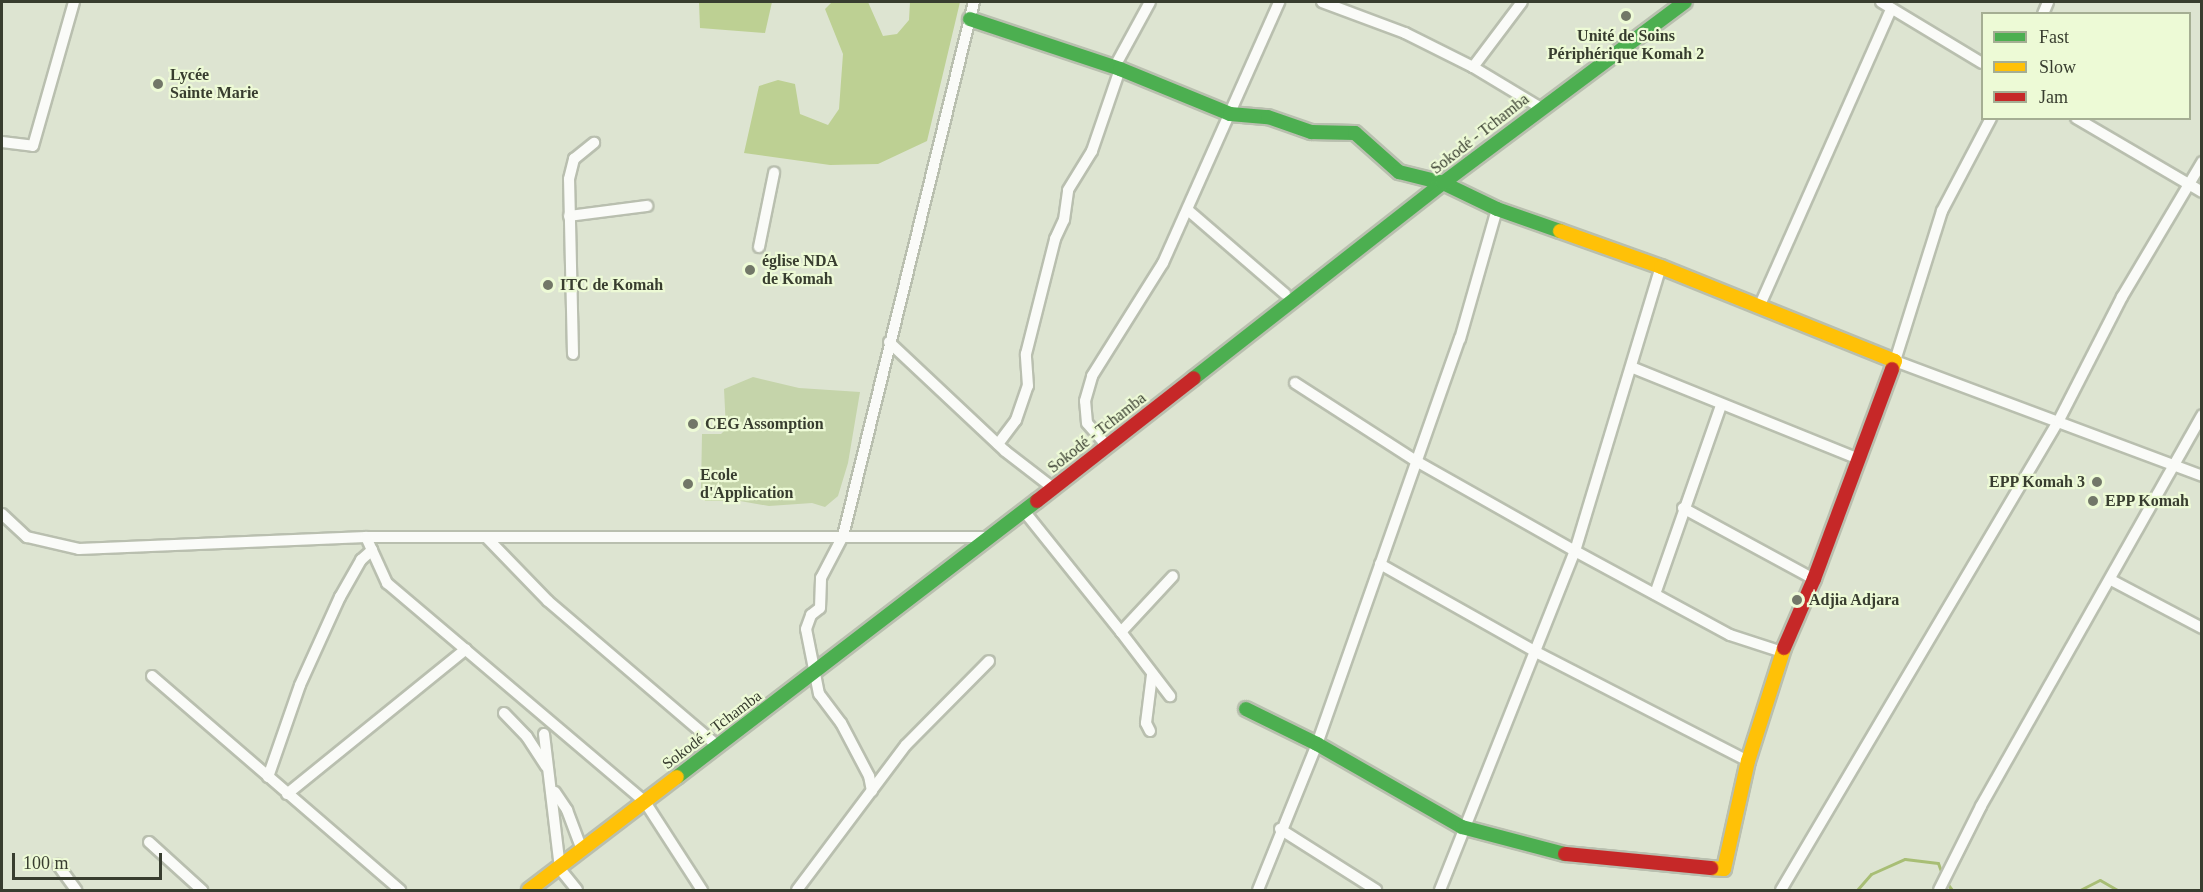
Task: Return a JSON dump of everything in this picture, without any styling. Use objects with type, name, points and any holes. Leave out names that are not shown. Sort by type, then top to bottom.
[{"type":"street","points":[[2,142],[33,146],[74,2]]},
{"type":"street","points":[[872,791],[869,776],[841,723],[819,694],[813,674],[806,629],[811,615],[820,608],[821,578],[843,536],[974,2]]},
{"type":"street","points":[[998,444],[1016,420],[1028,386],[1026,354],[1055,239],[1064,220],[1068,190],[1092,151],[1117,68],[1150,2]]},
{"type":"street","points":[[1107,446],[1087,423],[1085,401],[1092,376],[1163,263],[1189,211],[1279,2]]},
{"type":"street","points":[[1322,2],[1405,33],[1473,67],[1541,108]]},
{"type":"street","points":[[1473,67],[1522,2]]},
{"type":"street","points":[[1881,2],[1981,62]]},
{"type":"street","name":"Sokodé - Tchamba","points":[[529,891],[991,537],[1443,183],[1676,4]]},
{"type":"street","points":[[1760,305],[1891,9]]},
{"type":"street","points":[[970,19],[1117,68],[1230,114],[1269,117],[1311,132],[1355,133],[1399,172],[1443,183],[1497,209],[1661,267],[1895,361],[2059,420],[2202,476]]},
{"type":"street","points":[[1246,709],[1317,744],[1462,827],[1549,853],[1724,869],[1748,761],[1782,652],[1814,579],[1895,361],[1942,211],[1991,120]]},
{"type":"street","points":[[2079,120],[2202,192]]},
{"type":"street","points":[[573,354],[568,216],[569,179],[574,159],[594,143]]},
{"type":"street","points":[[1781,890],[2059,420],[2122,297],[2202,162]]},
{"type":"street","points":[[759,247],[774,174]]},
{"type":"street","points":[[568,216],[647,206]]},
{"type":"street","points":[[1258,891],[1280,829],[1317,744],[1460,339],[1497,209]]},
{"type":"street","points":[[1189,211],[1285,294]]},
{"type":"street","points":[[1440,891],[1462,827],[1536,652],[1575,551],[1661,267]]},
{"type":"street","points":[[889,342],[998,444],[1053,488]]},
{"type":"street","points":[[1631,367],[1721,406],[1859,459]]},
{"type":"street","points":[[1295,382],[1416,461],[1575,551],[1730,635],[1782,652]]},
{"type":"street","points":[[1655,594],[1683,508],[1721,406]]},
{"type":"street","points":[[1940,891],[1981,806],[2202,415]]},
{"type":"street","points":[[1683,508],[1814,579]]},
{"type":"street","points":[[1024,511],[1170,696]]},
{"type":"street","points":[[2,514],[27,537],[79,549],[366,537],[991,537]]},
{"type":"street","points":[[366,537],[387,583],[645,802],[702,891]]},
{"type":"street","points":[[487,538],[548,602],[718,747]]},
{"type":"street","points":[[268,777],[300,685],[340,597],[361,560],[372,550]]},
{"type":"street","points":[[1380,564],[1536,652],[1748,761]]},
{"type":"street","points":[[1121,632],[1173,576]]},
{"type":"street","points":[[2111,579],[2202,628]]},
{"type":"street","points":[[287,794],[466,649]]},
{"type":"street","points":[[797,891],[906,745],[989,661]]},
{"type":"street","points":[[1150,730],[1146,723],[1152,675]]},
{"type":"street","points":[[152,676],[400,891]]},
{"type":"street","points":[[504,714],[527,737],[547,767],[582,850]]},
{"type":"street","points":[[527,737],[544,734],[558,727]]},
{"type":"street","points":[[544,734],[560,869],[577,891]]},
{"type":"street","points":[[1280,829],[1376,891]]},
{"type":"street","points":[[148,842],[202,891]]},
{"type":"street","points":[[58,865],[76,891]]},
{"type":"green space","points":[[699,2],[772,2],[765,33],[700,28]]},
{"type":"green space","points":[[832,2],[868,2],[883,36],[897,34],[909,20],[910,2],[960,2],[927,141],[878,164],[830,165],[744,153],[759,86],[778,80],[795,84],[800,114],[828,125],[839,109],[843,54],[825,9]]},
{"type":"green space","points":[[753,377],[799,388],[860,392],[848,463],[838,496],[825,507],[812,503],[769,506],[740,501],[705,501],[701,489],[702,434],[721,434],[726,429],[724,389]]},
{"type":"waterway","points":[[1857,890],[1871,874],[1905,859],[1938,863],[1943,877]]},
{"type":"waterway","points":[[2080,890],[2100,880],[2117,890]]},
{"type":"waterway","points":[[1946,882],[1952,890]]},
{"type":"traffic: fast","points":[[1194,378],[1443,183],[1685,2]]},
{"type":"traffic: fast","points":[[970,19],[1120,69],[1230,114],[1268,117],[1311,132],[1355,133],[1399,172],[1443,183],[1497,209],[1560,231]]},
{"type":"traffic: fast","points":[[677,777],[1037,501]]},
{"type":"traffic: fast","points":[[1246,709],[1317,744],[1462,827],[1565,854]]},
{"type":"traffic: slow","points":[[1560,231],[1661,267],[1895,361],[1892,369]]},
{"type":"traffic: slow","points":[[1711,868],[1724,869],[1748,761],[1784,648]]},
{"type":"traffic: slow","points":[[529,890],[677,777]]},
{"type":"traffic: jam","points":[[1784,648],[1814,579],[1892,369]]},
{"type":"traffic: jam","points":[[1037,501],[1194,378]]},
{"type":"traffic: jam","points":[[1565,854],[1711,868]]},
{"type":"place","name":"Unité de Soins Périphérique Komah 2","points":[[1626,16]]},
{"type":"place","name":"Lycée Sainte Marie","points":[[158,84]]},
{"type":"place","name":"église NDA de Komah","points":[[750,270]]},
{"type":"place","name":"ITC de Komah","points":[[548,285]]},
{"type":"place","name":"CEG Assomption","points":[[693,424]]},
{"type":"place","name":"EPP Komah 3","points":[[2097,482]]},
{"type":"place","name":"Ecole d'Application","points":[[688,484]]},
{"type":"place","name":"EPP Komah","points":[[2093,501]]},
{"type":"place","name":"Adjia Adjara","points":[[1797,600]]}]
